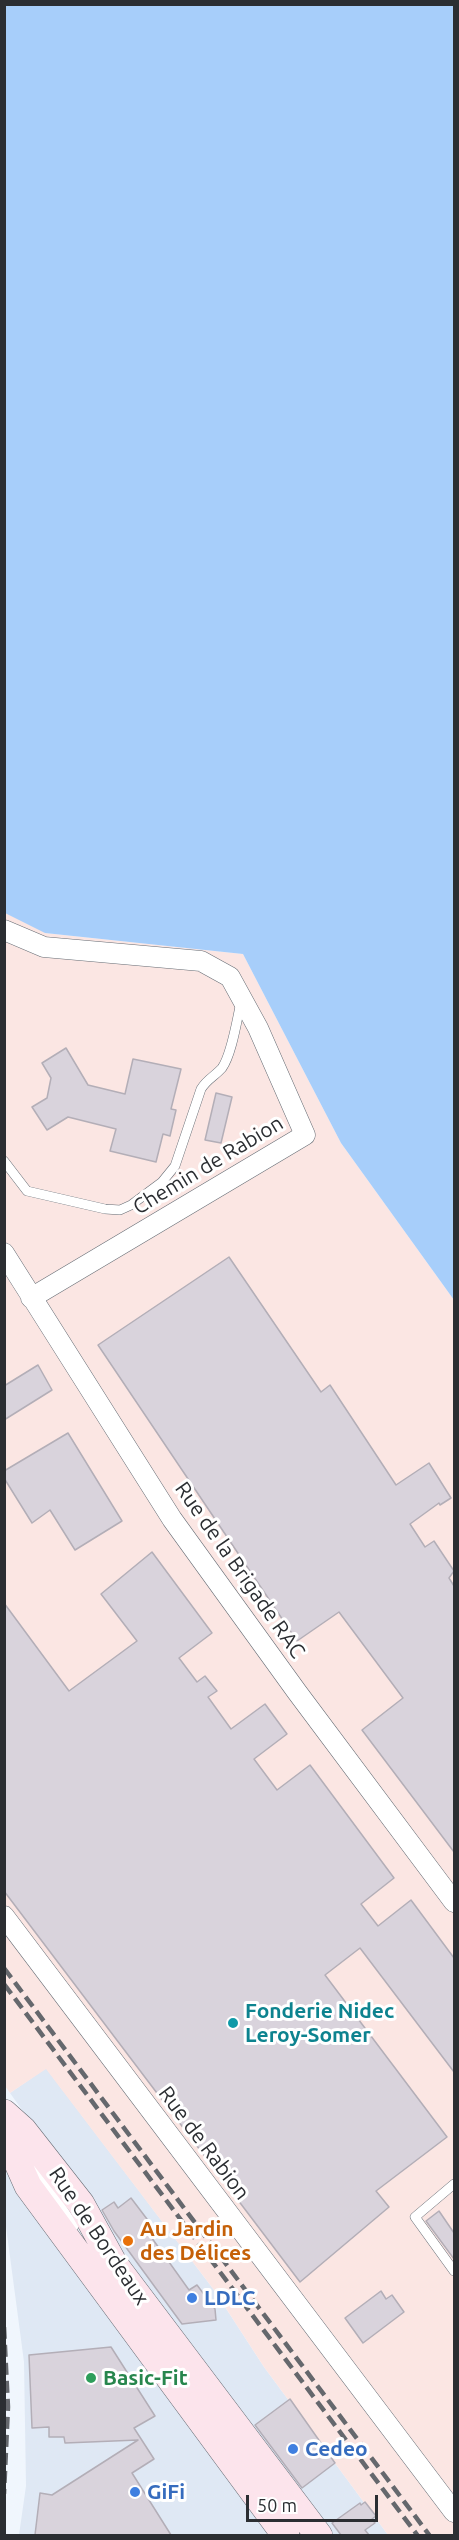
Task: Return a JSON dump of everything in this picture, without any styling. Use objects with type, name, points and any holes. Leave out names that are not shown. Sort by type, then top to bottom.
[{"type":"main road","name":"Rue de Bordeaux","points":[[4,2112],[23,2130],[63,2179],[78,2222],[100,2241],[114,2264],[319,2535]]},
{"type":"main road","name":"Rue de Bordeaux","points":[[4,2132],[28,2186],[286,2535]]},
{"type":"street","name":"Chemin de Rabion","points":[[4,930],[44,947],[201,961],[230,977],[258,1028],[305,1135],[31,1298]]},
{"type":"street","name":"Rue de la Brigade RAC","points":[[4,1253],[172,1519],[297,1692],[454,1902]]},
{"type":"street","name":"Rue de Rabion","points":[[4,1916],[454,2511]]},
{"type":"lane","points":[[4,1161],[27,1191],[105,1209],[120,1210],[131,1205],[162,1182],[175,1166],[201,1089],[207,1079],[222,1068],[242,999]]},
{"type":"lane","points":[[4,2121],[78,2222]]},
{"type":"lane","points":[[454,2184],[415,2217],[454,2271]]},
{"type":"shaded area","points":[[4,5],[454,5],[454,1300],[341,1143],[243,954],[45,933],[5,913]]},
{"type":"shaded area","points":[[5,897],[45,933],[243,954],[341,1143],[454,1300],[454,2535],[388,2535],[264,2367],[214,2290],[46,2069],[10,2093],[5,2086]]},
{"type":"shaded area","points":[[46,2068],[214,2290],[264,2367],[388,2535],[331,2535],[227,2398],[10,2093]]},
{"type":"shaded area","points":[[4,2146],[286,2535],[19,2535],[26,2486],[24,2362],[5,2219]]},
{"type":"building","points":[[66,1048],[88,1085],[125,1094],[133,1059],[181,1069],[171,1109],[176,1110],[170,1136],[163,1134],[156,1162],[110,1151],[116,1129],[68,1117],[47,1130],[32,1107],[47,1098],[51,1078],[42,1063]]},
{"type":"building","points":[[216,1093],[232,1097],[221,1143],[205,1140]]},
{"type":"building","points":[[229,1257],[321,1392],[330,1385],[396,1485],[429,1463],[451,1498],[440,1505],[439,1503],[410,1524],[425,1547],[434,1541],[454,1571],[449,1578],[454,1586],[454,1852],[362,1730],[403,1698],[339,1612],[297,1641],[98,1345]]},
{"type":"building","points":[[38,1365],[52,1390],[4,1420],[4,1386]]},
{"type":"building","points":[[68,1433],[122,1521],[75,1550],[50,1510],[32,1523],[4,1478],[4,1471]]},
{"type":"building","name":"Fonderie Nidec Leroy-Somer","points":[[152,1552],[212,1633],[179,1658],[197,1682],[205,1676],[217,1691],[208,1697],[231,1729],[265,1704],[287,1734],[254,1759],[277,1790],[310,1765],[394,1878],[361,1904],[378,1926],[411,1900],[454,1958],[454,2072],[360,1948],[325,1975],[447,2137],[376,2191],[389,2207],[300,2282],[4,1891],[4,1603],[69,1691],[137,1641],[101,1594]]},
{"type":"building","points":[[131,2198],[150,2223],[144,2227],[189,2290],[197,2285],[215,2309],[216,2320],[182,2324],[114,2231],[102,2210],[114,2202],[118,2208]]},
{"type":"building","points":[[439,2211],[454,2233],[454,2259],[426,2221]]},
{"type":"building","points":[[381,2291],[386,2299],[392,2295],[404,2312],[363,2343],[345,2318]]},
{"type":"building","points":[[111,2347],[155,2416],[134,2428],[154,2459],[132,2473],[171,2535],[35,2535],[40,2493],[52,2495],[138,2440],[65,2443],[64,2437],[49,2437],[49,2427],[32,2428],[29,2355]]},
{"type":"building","points":[[290,2399],[335,2463],[302,2488],[255,2425]]},
{"type":"building","points":[[365,2502],[376,2516],[372,2519],[375,2523],[365,2530],[369,2535],[341,2535],[332,2523],[360,2503],[361,2505]]},
{"type":"railway","points":[[4,1968],[430,2536]]},
{"type":"railway","points":[[4,1984],[418,2536]]},
{"type":"railway","points":[[4,2327],[8,2407],[4,2494]]},
{"type":"place","name":"Fonderie Nidec Leroy-Somer","points":[[233,2023]]},
{"type":"place","name":"Au Jardin des Délices","points":[[128,2241]]},
{"type":"place","name":"LDLC","points":[[192,2298]]},
{"type":"place","name":"Basic-Fit","points":[[91,2378]]},
{"type":"place","name":"Cedeo","points":[[293,2449]]},
{"type":"place","name":"GiFi","points":[[135,2492]]}]
